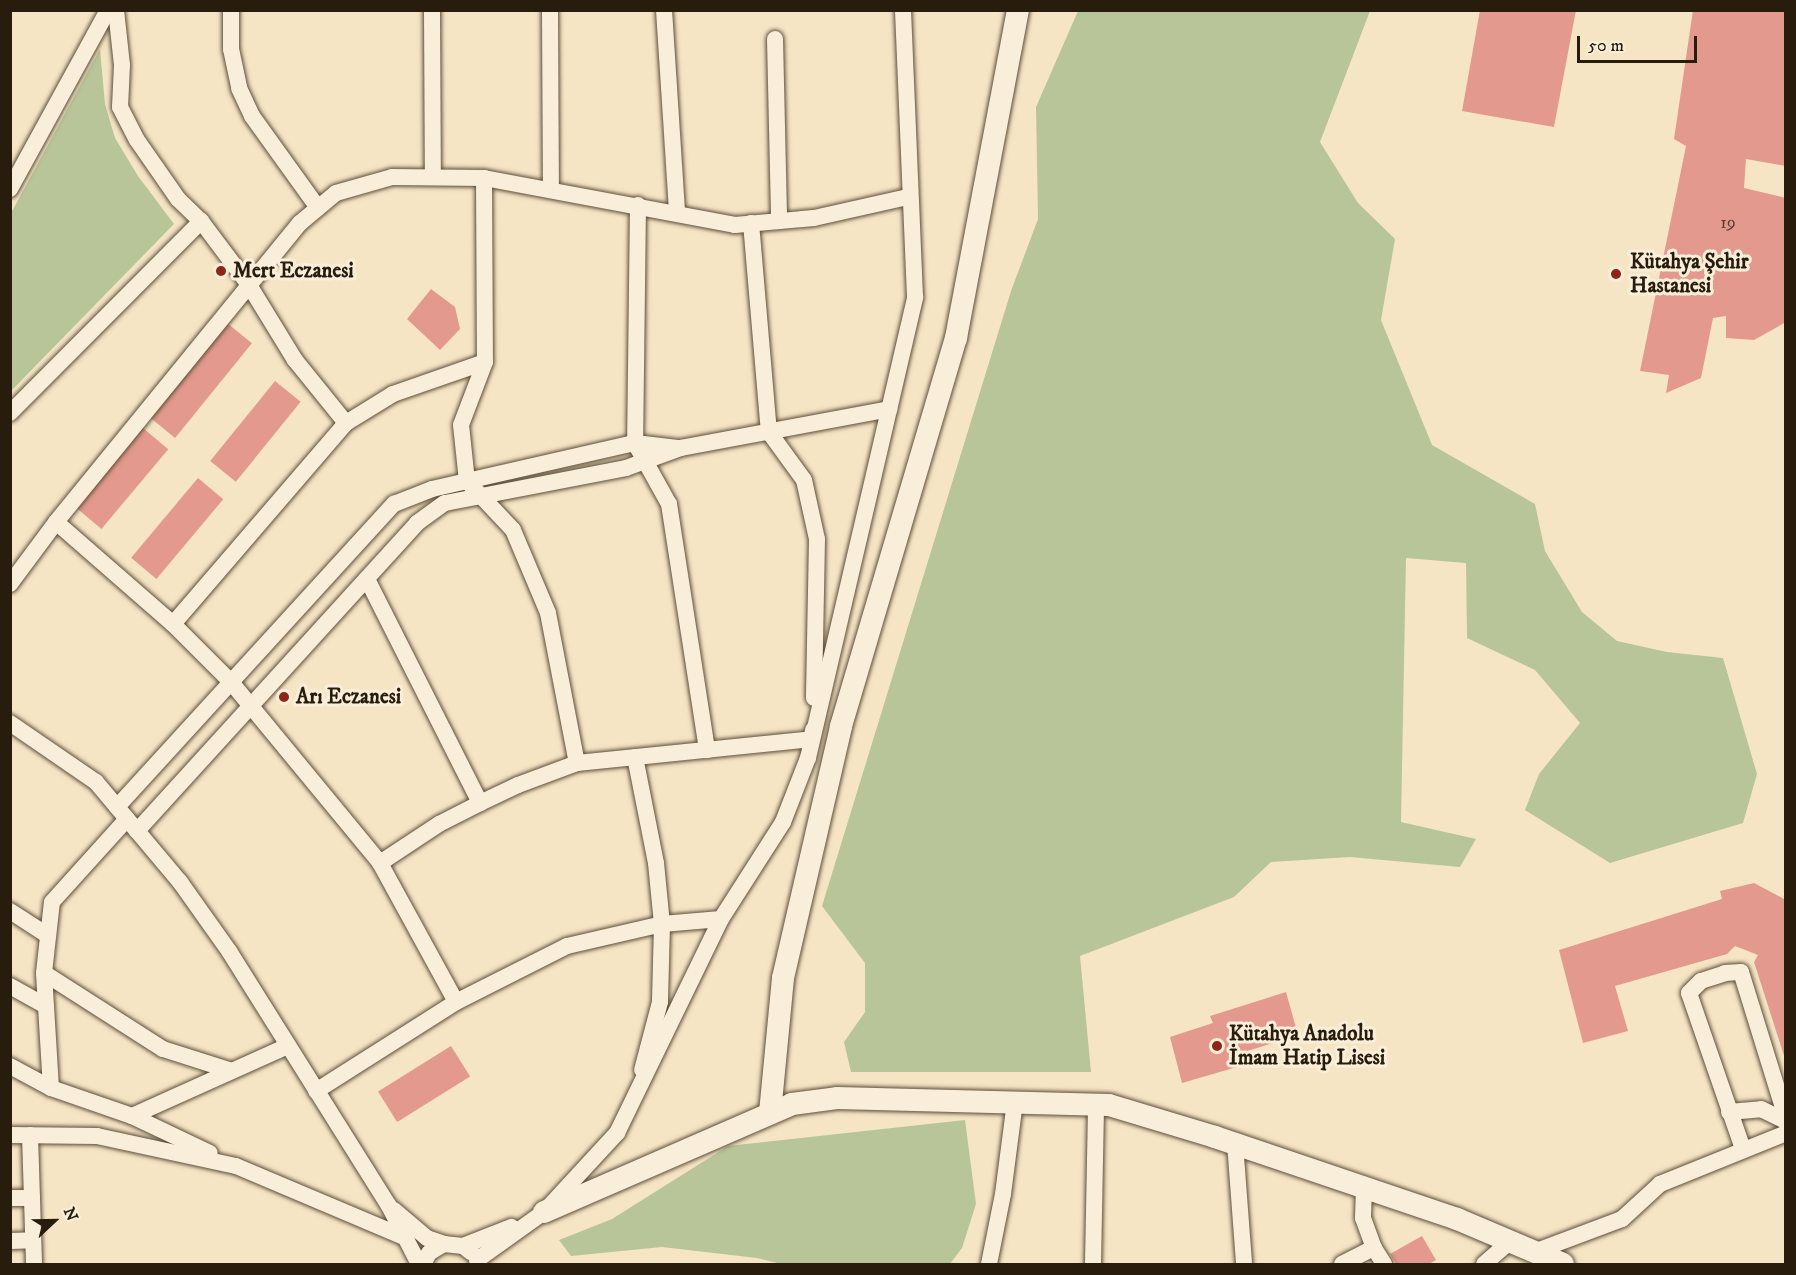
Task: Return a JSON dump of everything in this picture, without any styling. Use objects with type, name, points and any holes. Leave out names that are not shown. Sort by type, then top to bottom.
[{"type":"street","points":[[10,189],[108,10]]},
{"type":"street","points":[[116,10],[122,65],[120,107],[158,172],[178,199],[201,221],[249,285],[296,360],[346,423]]},
{"type":"street","points":[[231,10],[231,49],[239,88],[252,116],[318,208]]},
{"type":"street","points":[[432,10],[433,177]]},
{"type":"street","points":[[550,10],[551,190]]},
{"type":"street","points":[[664,10],[676,213]]},
{"type":"street","points":[[463,1246],[477,1262],[544,1212],[617,1133],[721,919],[783,822],[808,758],[915,297],[909,197],[903,10]]},
{"type":"street","points":[[770,1113],[783,978],[841,726],[956,338],[1017,10]]},
{"type":"street","points":[[775,39],[779,221]]},
{"type":"street","points":[[10,584],[56,522],[300,223],[336,193],[392,177],[484,178],[638,205],[735,225],[813,218],[909,197]]},
{"type":"street","points":[[484,178],[485,362],[461,425],[467,481],[513,530],[548,613],[577,763]]},
{"type":"street","points":[[638,205],[635,443],[669,504],[707,750]]},
{"type":"street","points":[[10,413],[201,221]]},
{"type":"street","points":[[751,223],[769,432],[804,480],[817,539],[812,739]]},
{"type":"street","points":[[173,624],[346,423],[393,394],[485,362]]},
{"type":"street","points":[[127,819],[252,707],[417,523],[445,504],[626,468],[681,448],[888,409]]},
{"type":"street","points":[[51,1088],[44,973],[52,902],[127,819],[231,682],[394,504],[432,489],[635,443],[681,448]]},
{"type":"street","points":[[56,522],[173,624],[231,682],[252,707],[380,863],[456,1002]]},
{"type":"street","points":[[367,579],[480,804]]},
{"type":"street","points":[[11,723],[96,782],[180,882],[229,951],[389,1206],[404,1237],[421,1264],[429,1253],[444,1244]]},
{"type":"street","points":[[380,863],[439,824],[518,785],[577,763],[812,739]]},
{"type":"street","points":[[635,757],[656,863],[662,924],[660,1002],[646,1046],[639,1090]]},
{"type":"street","points":[[10,910],[47,935]]},
{"type":"street","points":[[316,1091],[456,1002],[567,946],[662,924],[721,919]]},
{"type":"street","points":[[1743,1149],[1689,993],[1701,981],[1725,973],[1741,972],[1785,1119]]},
{"type":"street","points":[[44,973],[163,1049],[232,1071]]},
{"type":"street","points":[[10,986],[46,1006]]},
{"type":"street","points":[[132,1116],[288,1046]]},
{"type":"street","points":[[10,1066],[51,1088],[132,1116],[236,1166],[404,1237]]},
{"type":"street","points":[[389,1206],[427,1238],[444,1244],[463,1246],[792,1104],[837,1098],[1096,1104],[1109,1105],[1235,1143],[1457,1220],[1547,1260],[1622,1219],[1660,1184],[1785,1133]]},
{"type":"street","points":[[989,1264],[1003,1194],[1016,1102]]},
{"type":"street","points":[[1093,1264],[1096,1104]]},
{"type":"street","points":[[1729,1112],[1761,1109],[1785,1119]]},
{"type":"street","points":[[10,1135],[97,1136],[236,1166]]},
{"type":"street","points":[[30,1135],[34,1264]]},
{"type":"street","points":[[1235,1143],[1244,1264]]},
{"type":"street","points":[[1364,1188],[1363,1218],[1374,1248],[1384,1264]]},
{"type":"street","points":[[10,1198],[32,1198]]},
{"type":"street","points":[[10,1241],[33,1240]]},
{"type":"street","points":[[1484,1264],[1509,1242]]},
{"type":"street","points":[[1342,1264],[1374,1248]]},
{"type":"green space","points":[[1078,11],[1370,11],[1320,142],[1358,203],[1395,239],[1381,320],[1432,445],[1535,504],[1545,551],[1582,612],[1617,641],[1667,652],[1723,658],[1757,774],[1743,823],[1610,863],[1525,810],[1539,774],[1580,723],[1535,670],[1467,638],[1466,563],[1406,558],[1401,822],[1476,839],[1460,867],[1350,857],[1271,862],[1234,897],[1080,956],[1091,1072],[851,1072],[844,1042],[865,1012],[865,963],[822,906],[1011,291],[1038,219],[1036,107]]},
{"type":"green space","points":[[100,49],[105,104],[115,138],[138,176],[174,224],[11,391],[11,213]]},
{"type":"green space","points":[[965,1120],[976,1204],[962,1248],[950,1264],[781,1264],[757,1258],[662,1247],[571,1256],[559,1240],[612,1219],[728,1146]]},
{"type":"building","points":[[1480,10],[1576,10],[1554,127],[1462,111]]},
{"type":"building","name":"Kütahya Şehir Hastanesi","points":[[1693,10],[1786,10],[1786,166],[1746,159],[1744,188],[1786,198],[1786,322],[1754,340],[1726,338],[1726,316],[1713,318],[1701,378],[1666,393],[1669,375],[1640,371],[1686,146],[1674,139]]},
{"type":"building","points":[[431,289],[455,307],[460,329],[440,350],[407,319]]},
{"type":"building","points":[[227,323],[252,343],[175,438],[150,418]]},
{"type":"building","points":[[275,381],[301,402],[236,482],[210,461]]},
{"type":"building","points":[[143,428],[168,449],[101,529],[76,508]]},
{"type":"building","points":[[198,478],[223,499],[156,579],[131,558]]},
{"type":"building","points":[[1754,883],[1786,900],[1786,1062],[1754,962],[1758,955],[1735,946],[1727,954],[1615,986],[1628,1031],[1583,1043],[1559,950],[1722,899],[1720,891]]},
{"type":"building","name":"Kütahya Anadolu İmam Hatip Lisesi","points":[[1286,992],[1298,1035],[1232,1056],[1237,1067],[1182,1083],[1170,1037],[1213,1023],[1210,1016]]},
{"type":"building","points":[[451,1046],[470,1077],[397,1122],[378,1092]]},
{"type":"building","points":[[1422,1236],[1436,1260],[1429,1264],[1396,1264],[1390,1254]]},
{"type":"place","name":"Mert Eczanesi","points":[[221,271]]},
{"type":"place","name":"Kütahya Şehir Hastanesi","points":[[1616,274]]},
{"type":"place","name":"Arı Eczanesi","points":[[284,697]]},
{"type":"place","name":"Kütahya Anadolu İmam Hatip Lisesi","points":[[1217,1046]]}]
